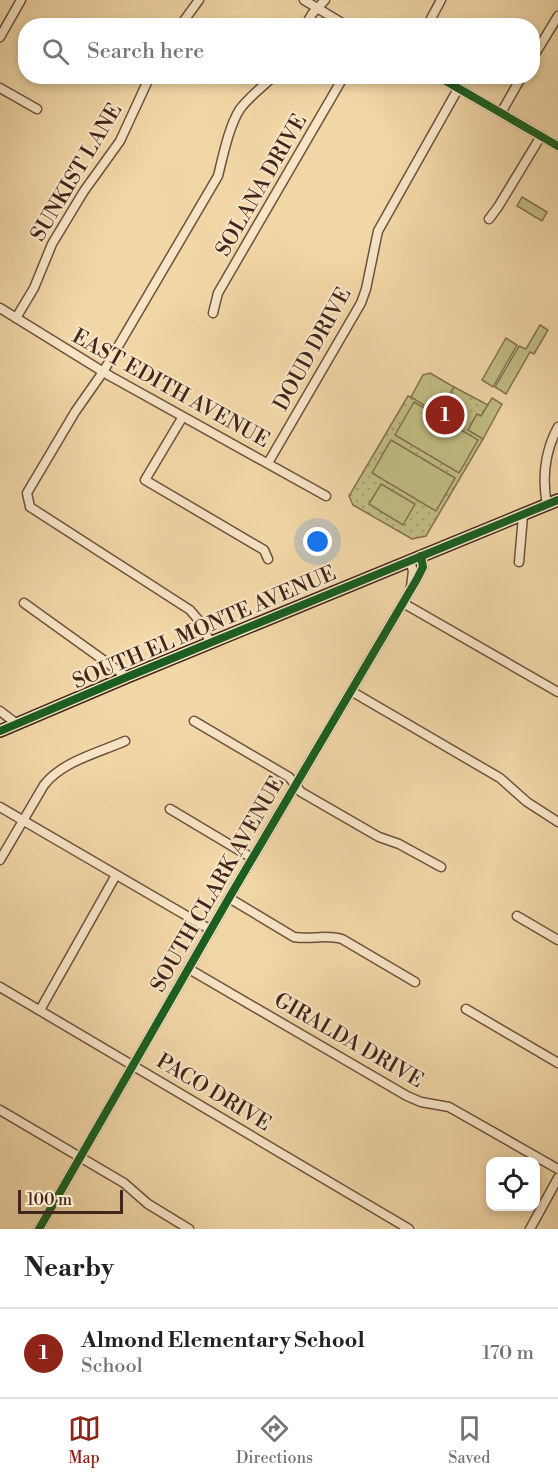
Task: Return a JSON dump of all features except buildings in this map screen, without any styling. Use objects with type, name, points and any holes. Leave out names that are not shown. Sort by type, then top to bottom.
[{"type":"main road","name":"SOUTH EL MONTE AVENUE","points":[[0,731],[210,642],[558,500]]},
{"type":"street","points":[[0,37],[21,0]]},
{"type":"street","points":[[186,18],[199,0]]},
{"type":"street","points":[[304,0],[335,18]]},
{"type":"street","points":[[311,18],[325,0]]},
{"type":"street","points":[[431,18],[441,0]]},
{"type":"street","points":[[540,46],[558,16]]},
{"type":"street","name":"SUNKIST LANE","points":[[16,318],[34,288],[52,244],[84,192],[120,141],[146,84]]},
{"type":"street","points":[[210,642],[201,623],[190,610],[30,507],[27,493],[75,412],[103,372],[218,176],[239,111],[265,84]]},
{"type":"street","name":"SOLANA DRIVE","points":[[213,313],[218,293],[339,84]]},
{"type":"street","points":[[450,84],[558,146]]},
{"type":"street","points":[[501,113],[517,84]]},
{"type":"street","points":[[0,88],[37,109]]},
{"type":"street","name":"DOUD DRIVE","points":[[267,463],[361,303],[378,231],[458,89]]},
{"type":"street","points":[[489,219],[541,136]]},
{"type":"street","name":"EAST EDITH AVENUE","points":[[0,308],[182,418],[326,496]]},
{"type":"street","points":[[182,418],[145,480],[264,550],[268,559]]},
{"type":"street","points":[[547,504],[544,488],[545,468],[552,437],[558,427]]},
{"type":"street","points":[[519,562],[523,516]]},
{"type":"street","name":"SOUTH CLARK AVENUE","points":[[39,1229],[252,858],[411,590],[423,567],[422,556]]},
{"type":"street","points":[[410,561],[413,571],[411,590]]},
{"type":"street","points":[[24,603],[126,677]]},
{"type":"street","points":[[403,603],[558,692]]},
{"type":"street","points":[[351,691],[500,778],[526,802],[558,822]]},
{"type":"street","points":[[0,711],[17,724]]},
{"type":"street","points":[[194,721],[289,777],[301,792],[379,837],[399,844],[441,867]]},
{"type":"street","points":[[0,860],[53,774],[64,766],[126,741]]},
{"type":"street","points":[[0,807],[211,930]]},
{"type":"street","points":[[170,809],[252,858]]},
{"type":"street","points":[[40,1010],[116,875]]},
{"type":"street","points":[[229,898],[294,937],[331,936],[342,939],[415,982]]},
{"type":"street","points":[[517,916],[558,940]]},
{"type":"street","name":"GIRALDA DRIVE","points":[[189,969],[407,1096],[421,1102],[449,1107],[558,1168]]},
{"type":"street","name":"PACO DRIVE","points":[[0,987],[410,1229]]},
{"type":"street","points":[[465,1009],[558,1062]]},
{"type":"street","points":[[0,1110],[124,1183],[148,1204],[189,1229]]},
{"type":"street","points":[[530,1229],[555,1192],[558,1178]]},
{"type":"shaded area","points":[[522,197],[547,212],[542,221],[517,206]]},
{"type":"shaded area","points":[[540,325],[548,330],[534,354],[530,352],[506,394],[495,387],[519,346],[526,349]]},
{"type":"shaded area","points":[[506,338],[517,345],[493,387],[482,380]]},
{"type":"shaded area","points":[[430,373],[454,387],[442,407],[436,410],[430,409],[411,397],[423,375]]},
{"type":"shaded area","points":[[454,387],[488,405],[481,417],[477,414],[468,430],[483,439],[426,536],[412,539],[353,505],[349,496],[408,396],[442,407]]},
{"type":"shaded area","points":[[492,398],[502,404],[483,439],[468,430],[477,414],[481,416]]},
{"type":"shaded area","points":[[414,402],[478,440],[459,473],[395,435]]},
{"type":"shaded area","points":[[391,440],[455,478],[436,511],[372,473]]},
{"type":"shaded area","points":[[381,484],[415,504],[403,525],[369,504]]},
{"type":"cycle path","points":[[451,84],[558,146]]},
{"type":"cycle path","points":[[0,731],[558,500]]},
{"type":"cycle path","points":[[39,1229],[229,898],[417,579],[423,567],[421,556]]},
{"type":"place","name":"Almond Elementary School","points":[[445,415]]}]
